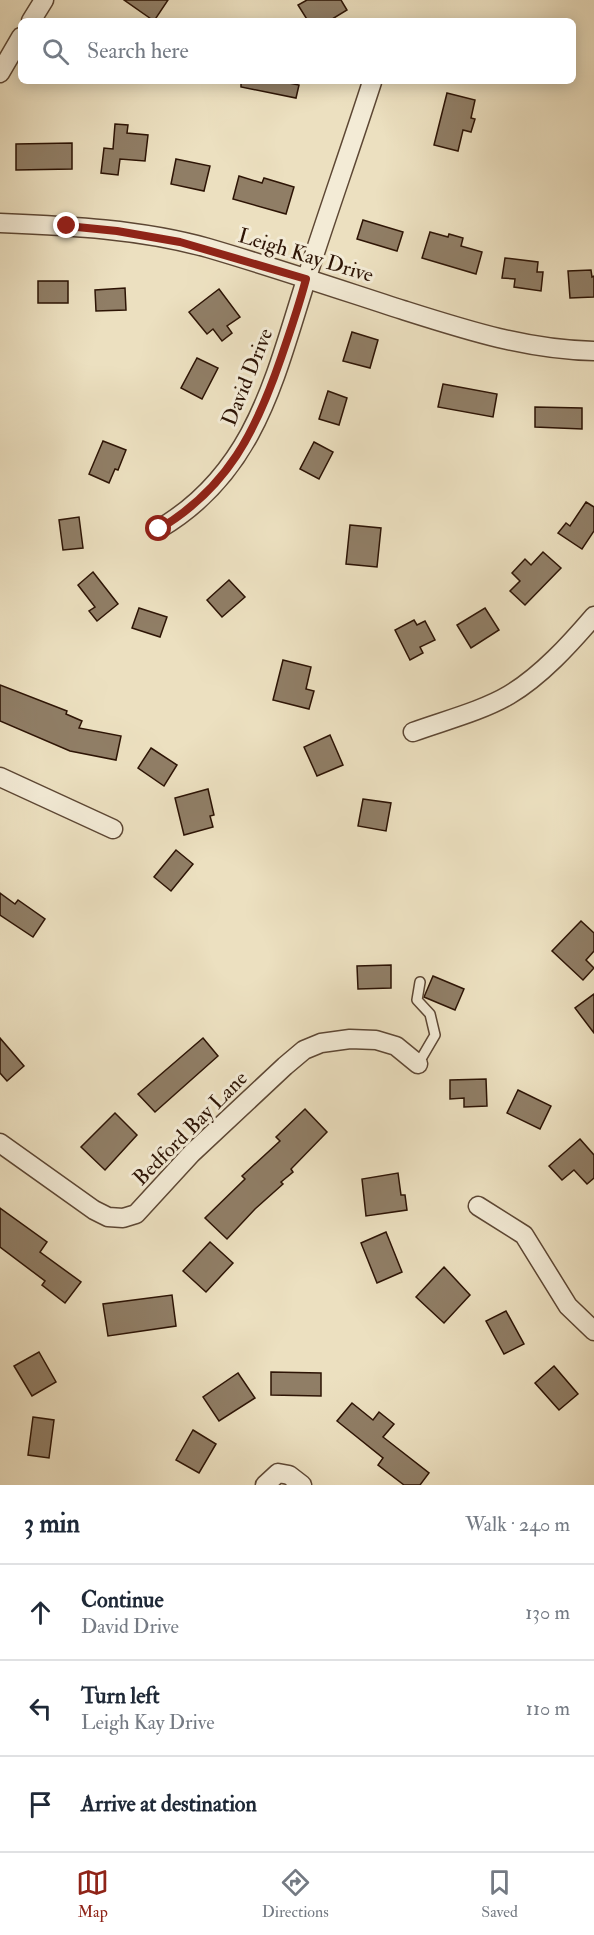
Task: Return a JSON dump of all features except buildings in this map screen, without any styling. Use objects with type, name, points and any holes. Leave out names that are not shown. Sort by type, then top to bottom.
[{"type":"street","points":[[33,18],[44,0]]},
{"type":"street","points":[[0,73],[18,42]]},
{"type":"street","name":"David Drive","points":[[159,529],[196,504],[221,476],[247,440],[265,404],[371,84]]},
{"type":"street","name":"Leigh Kay Drive","points":[[0,223],[67,226],[156,237],[205,248],[469,331],[521,344],[594,351]]},
{"type":"street","points":[[413,732],[509,695],[551,663],[594,616]]},
{"type":"street","points":[[0,777],[113,829]]},
{"type":"street","name":"Bedford Bay Lane","points":[[0,1143],[94,1210],[108,1217],[123,1218],[136,1214],[192,1153],[304,1050],[321,1043],[350,1039],[376,1040],[396,1046],[418,1064]]},
{"type":"street","points":[[478,1206],[524,1235],[568,1306],[594,1331]]},
{"type":"street","points":[[265,1485],[278,1473],[290,1475],[302,1485]]},
{"type":"lane","points":[[418,1064],[435,1035],[430,1014],[417,1000],[420,982]]},
{"type":"route","points":[[67,226],[117,231],[180,242],[306,279],[299,307],[265,404],[251,433],[238,455],[196,504],[159,529]]}]
